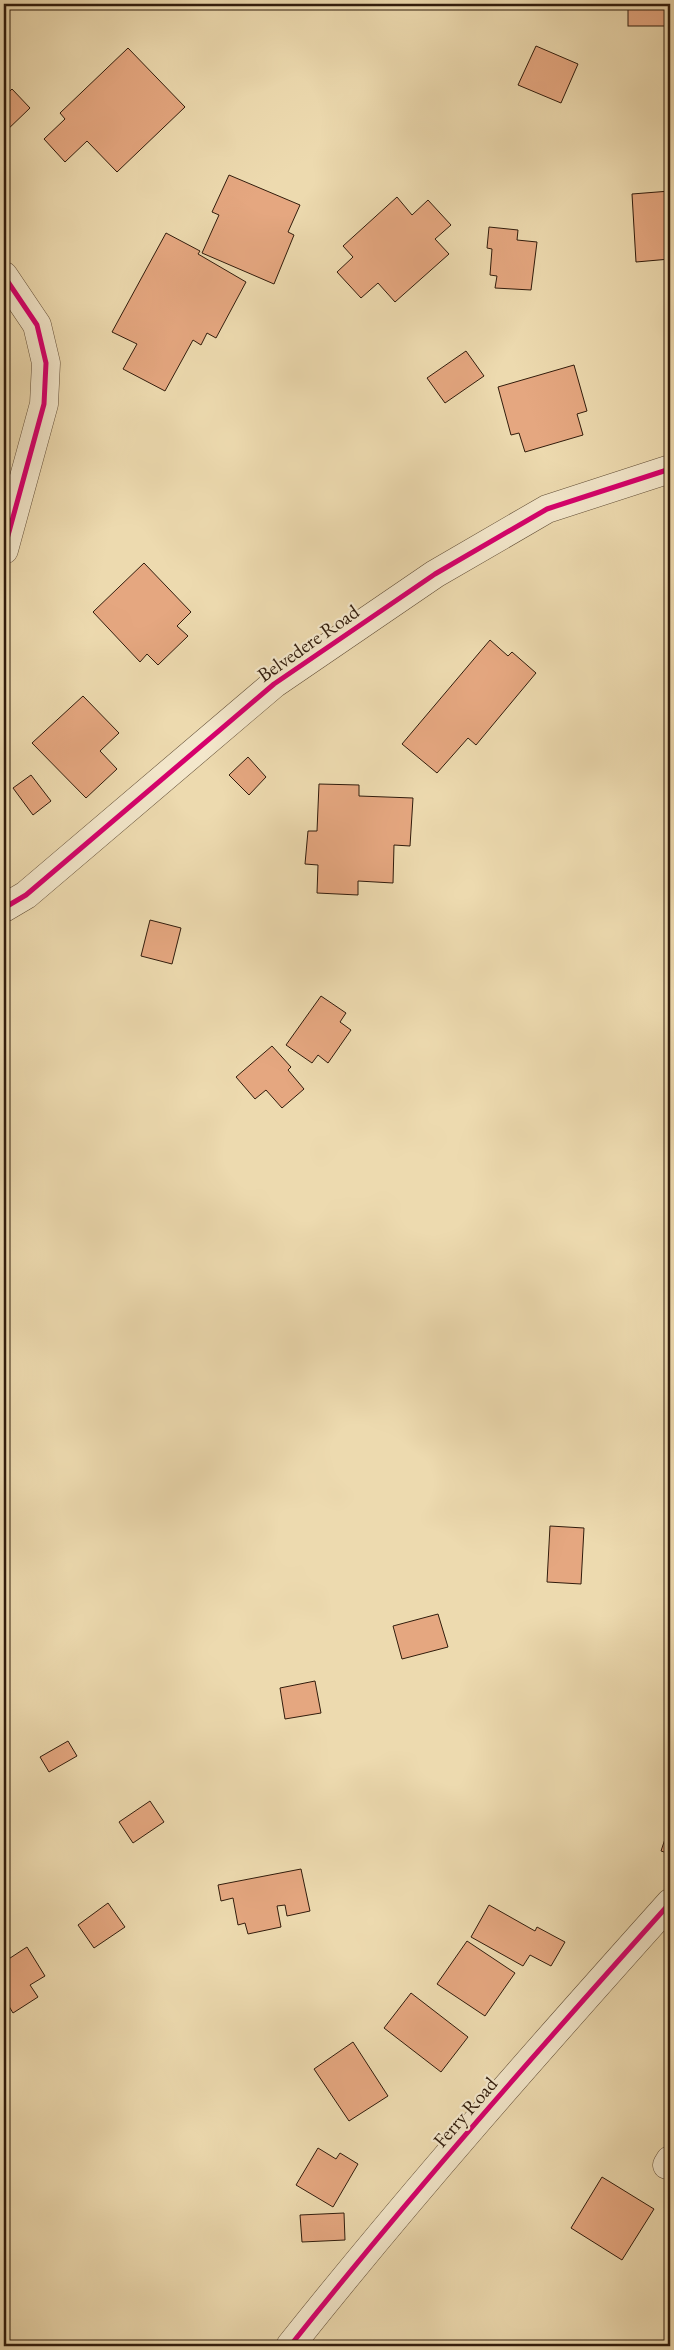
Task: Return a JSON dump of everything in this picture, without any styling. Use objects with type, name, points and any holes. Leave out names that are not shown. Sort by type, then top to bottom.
[{"type":"street","points":[[4,276],[37,325],[46,362],[44,404],[4,550]]},
{"type":"street","name":"Belvedere Road","points":[[4,908],[26,896],[274,684],[434,574],[547,509],[670,470]]},
{"type":"street","name":"Ferry Road","points":[[290,2346],[374,2241],[514,2078],[670,1903]]},
{"type":"building","points":[[628,4],[670,4],[670,26],[628,26]]},
{"type":"building","points":[[536,46],[578,64],[561,103],[518,85]]},
{"type":"building","points":[[128,48],[185,107],[117,172],[87,141],[65,162],[44,139],[65,119],[60,113]]},
{"type":"building","points":[[12,89],[30,108],[4,133],[4,97]]},
{"type":"building","points":[[229,175],[300,205],[288,232],[294,235],[274,284],[202,253],[219,215],[212,212]]},
{"type":"building","points":[[670,191],[670,259],[636,262],[632,194]]},
{"type":"building","points":[[397,197],[412,215],[428,200],[451,225],[435,239],[449,254],[395,302],[378,283],[361,298],[337,272],[353,257],[343,246]]},
{"type":"building","points":[[489,227],[518,230],[517,240],[537,242],[531,290],[495,288],[497,276],[490,275],[492,249],[487,248]]},
{"type":"building","points":[[166,233],[200,251],[198,254],[246,282],[216,338],[207,333],[201,345],[193,340],[165,391],[123,369],[137,344],[112,332]]},
{"type":"building","points":[[466,351],[484,376],[445,403],[427,378]]},
{"type":"building","points":[[574,365],[587,411],[577,414],[583,435],[525,452],[519,433],[511,435],[498,387]]},
{"type":"building","points":[[144,563],[191,612],[177,626],[188,636],[158,665],[147,654],[140,662],[93,612]]},
{"type":"building","points":[[490,640],[508,656],[512,652],[536,673],[476,745],[468,738],[437,773],[402,744]]},
{"type":"building","points":[[83,696],[119,733],[100,751],[117,769],[86,798],[32,743]]},
{"type":"building","points":[[248,757],[266,777],[249,795],[229,775]]},
{"type":"building","points":[[31,775],[51,801],[33,815],[13,788]]},
{"type":"building","points":[[319,784],[359,785],[359,796],[413,798],[410,846],[394,845],[393,883],[358,881],[358,895],[317,893],[318,865],[305,864],[308,831],[317,831]]},
{"type":"building","points":[[150,920],[181,928],[172,964],[141,956]]},
{"type":"building","points":[[321,996],[346,1013],[340,1022],[351,1030],[328,1063],[318,1055],[312,1063],[286,1045]]},
{"type":"building","points":[[272,1046],[291,1067],[288,1070],[304,1089],[282,1108],[266,1090],[255,1099],[236,1077]]},
{"type":"building","points":[[550,1526],[584,1528],[581,1584],[547,1582]]},
{"type":"building","points":[[438,1614],[448,1647],[402,1659],[393,1626]]},
{"type":"building","points":[[315,1681],[321,1713],[285,1719],[280,1688]]},
{"type":"building","points":[[68,1741],[77,1756],[49,1772],[40,1757]]},
{"type":"building","points":[[150,1801],[164,1822],[133,1843],[119,1822]]},
{"type":"building","points":[[670,1824],[670,1854],[661,1851]]},
{"type":"building","points":[[301,1869],[310,1911],[287,1916],[285,1905],[277,1906],[281,1927],[248,1934],[245,1923],[238,1925],[233,1898],[221,1901],[218,1885]]},
{"type":"building","points":[[108,1903],[125,1927],[94,1948],[78,1925]]},
{"type":"building","points":[[489,1905],[535,1931],[537,1927],[565,1942],[551,1966],[530,1955],[523,1966],[471,1937]]},
{"type":"building","points":[[467,1941],[515,1973],[485,2016],[437,1984]]},
{"type":"building","points":[[27,1947],[45,1976],[30,1985],[38,1997],[13,2013],[4,1998],[4,1962]]},
{"type":"building","points":[[411,1993],[468,2037],[441,2072],[384,2028]]},
{"type":"building","points":[[353,2042],[388,2096],[349,2121],[314,2069]]},
{"type":"building","points":[[318,2148],[336,2159],[340,2153],[358,2164],[333,2207],[296,2185]]},
{"type":"building","points":[[602,2177],[654,2209],[622,2260],[571,2228]]},
{"type":"building","points":[[344,2213],[345,2240],[302,2242],[300,2215]]},
{"type":"cycle path","points":[[4,276],[37,325],[46,363],[44,404],[4,550]]},
{"type":"cycle path","points":[[4,908],[26,895],[274,684],[435,574],[547,509],[670,469]]},
{"type":"cycle path","points":[[290,2346],[382,2233],[477,2122],[670,1903]]}]
